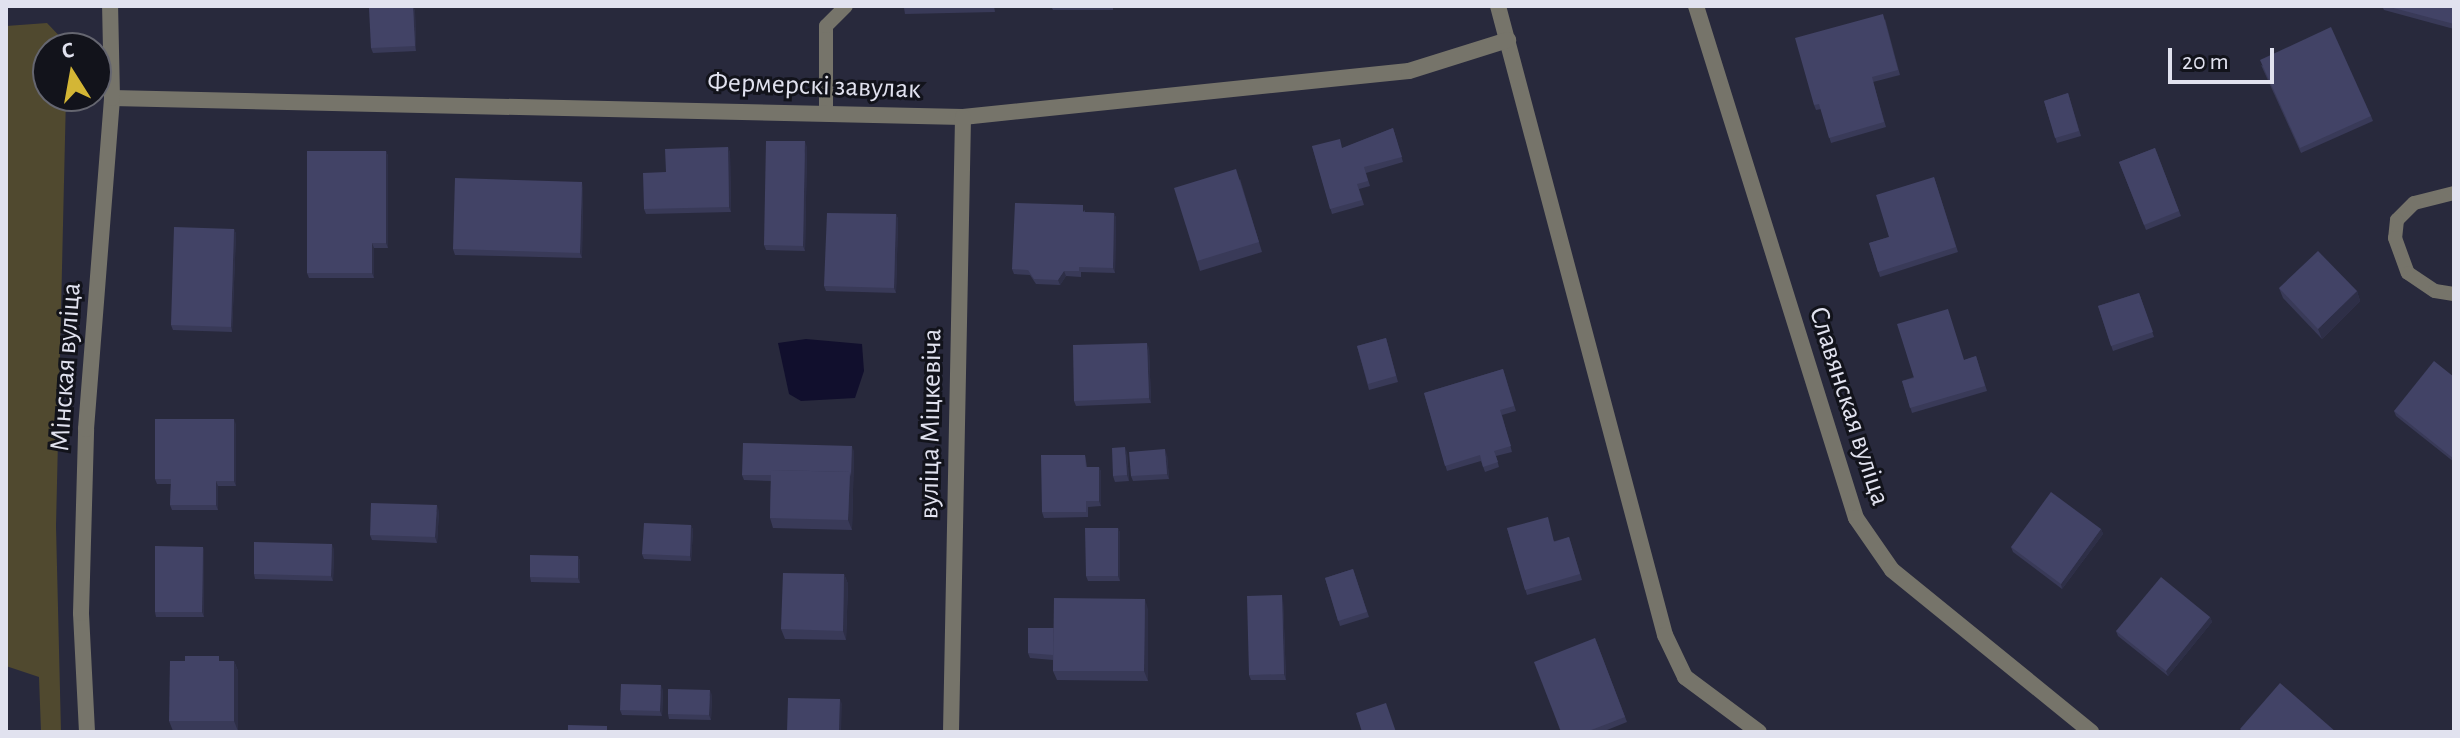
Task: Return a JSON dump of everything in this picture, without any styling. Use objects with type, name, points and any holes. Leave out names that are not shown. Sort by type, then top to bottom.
[{"type":"street","name":"Мінская вуліца","points":[[110,6],[111,32]]},
{"type":"street","points":[[1498,6],[1665,635],[1685,677],[1759,732]]},
{"type":"street","name":"Славянская вуліца","points":[[1696,6],[1856,518],[1892,570],[2091,732]]},
{"type":"street","name":"Фермерскі завулак","points":[[112,98],[826,111],[963,117],[1409,71],[1508,40]]},
{"type":"street","name":"Мінская вуліца","points":[[87,732],[81,613],[86,429],[111,112]]},
{"type":"street","name":"вуліца Міцкевіча","points":[[951,732],[963,117]]},
{"type":"lane","points":[[826,111],[826,26],[846,6]]},
{"type":"lane","points":[[2454,193],[2414,203],[2397,220],[2395,238],[2408,273],[2435,291],[2454,294]]},
{"type":"shaded area","points":[[47,23],[56,32],[32,32],[32,112],[66,112],[56,526],[61,732],[41,732],[39,677],[6,666],[6,26]]},
{"type":"shaded area","points":[[806,339],[862,344],[864,371],[855,398],[801,401],[789,394],[778,343]]},
{"type":"building","points":[[413,6],[415,46],[371,48],[369,8]]},
{"type":"building","points":[[993,6],[993,7],[904,8]]},
{"type":"building","points":[[2386,6],[2454,6],[2454,24]]},
{"type":"building","points":[[1883,14],[1898,70],[1872,77],[1884,122],[1829,138],[1819,104],[1814,105],[1795,38]]},
{"type":"building","points":[[2331,27],[2371,116],[2300,148],[2260,60]]},
{"type":"building","points":[[2068,93],[2079,131],[2055,138],[2044,101]]},
{"type":"building","points":[[1393,128],[1402,157],[1364,167],[1368,181],[1357,184],[1362,200],[1330,209],[1312,146],[1340,139],[1342,148]]},
{"type":"building","points":[[766,141],[805,141],[803,246],[764,245]]},
{"type":"building","points":[[728,147],[729,207],[644,209],[643,173],[666,172],[665,149]]},
{"type":"building","points":[[2155,148],[2179,211],[2144,225],[2119,162]]},
{"type":"building","points":[[307,151],[386,151],[386,243],[372,243],[372,273],[307,273]]},
{"type":"building","points":[[1236,169],[1259,242],[1197,261],[1174,188]]},
{"type":"building","points":[[1934,177],[1956,247],[1878,272],[1869,243],[1889,237],[1876,195]]},
{"type":"building","points":[[455,178],[582,182],[580,253],[453,249]]},
{"type":"building","points":[[1015,203],[1083,205],[1083,212],[1114,213],[1113,268],[1079,267],[1079,271],[1064,271],[1058,280],[1034,279],[1028,270],[1012,269]]},
{"type":"building","points":[[827,213],[896,214],[894,288],[824,286]]},
{"type":"building","points":[[174,227],[234,229],[231,327],[171,325]]},
{"type":"building","points":[[2318,251],[2357,291],[2318,329],[2279,288]]},
{"type":"building","points":[[2139,293],[2153,332],[2111,346],[2098,306]]},
{"type":"building","points":[[1948,309],[1964,360],[1976,356],[1985,386],[1910,408],[1902,381],[1914,378],[1897,324]]},
{"type":"building","points":[[1386,338],[1396,376],[1368,384],[1357,346]]},
{"type":"building","points":[[1147,343],[1149,398],[1074,401],[1073,345]]},
{"type":"building","points":[[2434,361],[2454,377],[2454,459],[2394,411]]},
{"type":"building","points":[[1503,369],[1514,406],[1500,410],[1511,446],[1494,451],[1498,462],[1483,467],[1480,455],[1445,466],[1424,393]]},
{"type":"building","points":[[155,419],[234,419],[234,481],[216,481],[216,505],[170,505],[171,479],[155,479]]},
{"type":"building","points":[[743,443],[852,446],[851,477],[850,472],[771,470],[771,475],[742,475]]},
{"type":"building","points":[[1125,447],[1127,475],[1113,476],[1112,448]]},
{"type":"building","points":[[1165,449],[1167,474],[1131,476],[1129,452]]},
{"type":"building","points":[[1041,455],[1085,455],[1086,467],[1099,467],[1099,501],[1086,501],[1086,512],[1042,512]]},
{"type":"building","points":[[771,470],[850,472],[848,520],[770,518]]},
{"type":"building","points":[[2051,492],[2101,529],[2061,584],[2011,547]]},
{"type":"building","points":[[371,503],[437,505],[435,537],[370,535]]},
{"type":"building","points":[[1548,517],[1554,542],[1569,537],[1580,574],[1525,590],[1507,528]]},
{"type":"building","points":[[644,523],[691,525],[690,556],[642,554]]},
{"type":"building","points":[[1085,528],[1118,528],[1118,576],[1086,576]]},
{"type":"building","points":[[254,542],[332,544],[331,576],[254,574]]},
{"type":"building","points":[[155,546],[203,547],[202,612],[155,612]]},
{"type":"building","points":[[530,555],[578,556],[578,578],[530,577]]},
{"type":"building","points":[[1353,569],[1367,612],[1338,621],[1325,578]]},
{"type":"building","points":[[783,573],[844,574],[843,631],[781,629]]},
{"type":"building","points":[[2161,577],[2210,617],[2166,671],[2116,631]]},
{"type":"building","points":[[1282,595],[1284,674],[1249,675],[1247,596]]},
{"type":"building","points":[[1054,598],[1145,599],[1144,671],[1053,671]]},
{"type":"building","points":[[1028,628],[1053,628],[1053,655],[1028,653]]},
{"type":"building","points":[[1595,638],[1625,717],[1586,732],[1561,732],[1534,662]]},
{"type":"building","points":[[185,656],[219,656],[219,661],[185,661]]},
{"type":"building","points":[[170,661],[234,661],[234,721],[169,721]]},
{"type":"building","points":[[2280,683],[2336,732],[2243,732],[2240,729]]},
{"type":"building","points":[[621,684],[661,685],[660,711],[620,710]]},
{"type":"building","points":[[668,689],[710,690],[709,715],[668,714]]},
{"type":"building","points":[[788,698],[840,699],[839,732],[787,732]]},
{"type":"building","points":[[1386,703],[1396,732],[1362,732],[1356,713]]},
{"type":"building","points":[[568,725],[607,726],[607,732],[568,732]]}]
